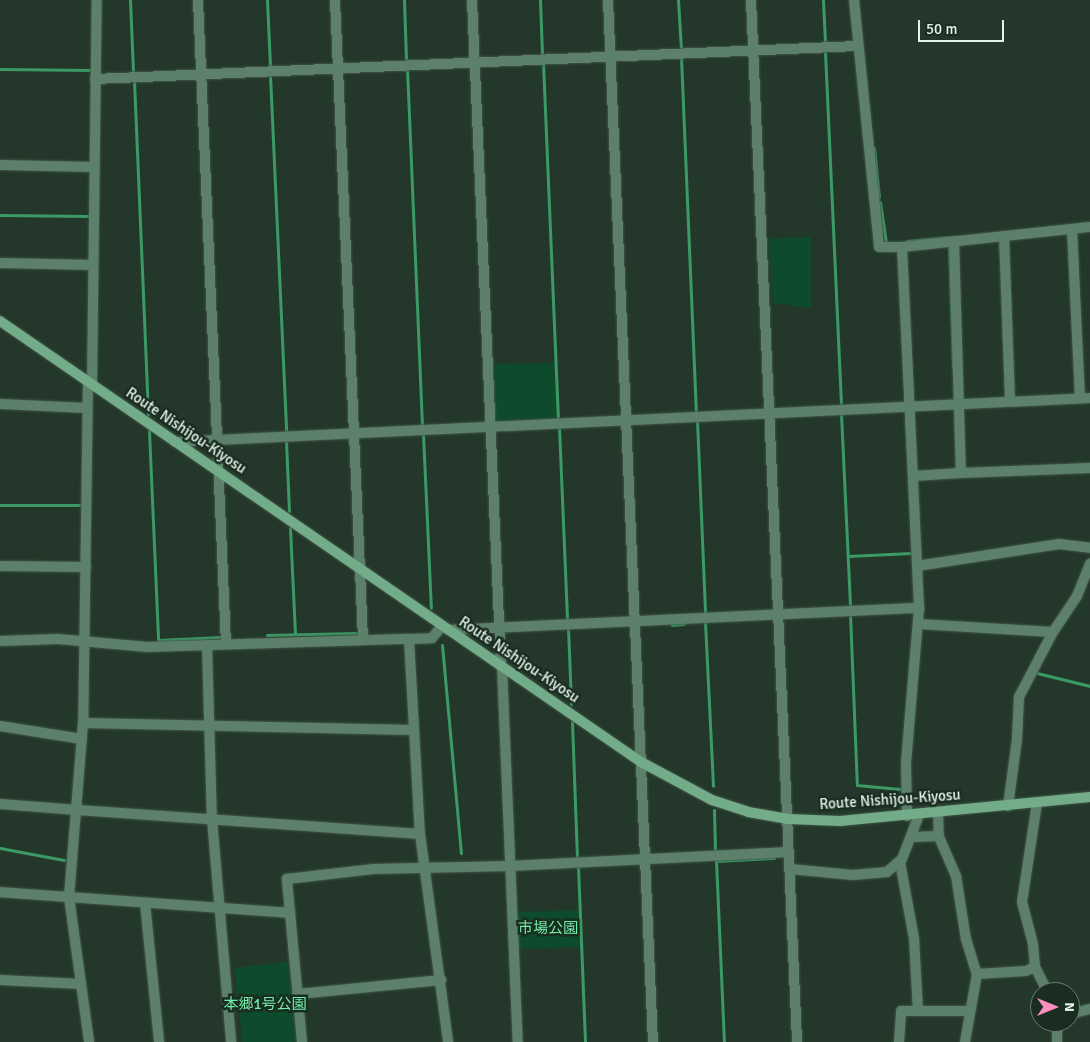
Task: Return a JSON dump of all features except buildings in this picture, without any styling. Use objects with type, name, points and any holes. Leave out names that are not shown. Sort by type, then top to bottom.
[{"type":"main road","name":"Route Nishijou-Kiyosu","points":[[0,321],[641,762],[712,800],[748,812],[788,819],[840,821],[919,815],[1090,796]]},
{"type":"street","points":[[89,1042],[69,897],[78,810],[83,723],[97,0]]},
{"type":"street","points":[[198,0],[226,644]]},
{"type":"street","points":[[335,0],[363,640]]},
{"type":"street","points":[[472,0],[518,1042]]},
{"type":"street","points":[[608,0],[653,1042]]},
{"type":"street","points":[[751,0],[797,1042]]},
{"type":"street","points":[[854,0],[879,247],[902,247],[1090,227]]},
{"type":"street","points":[[95,79],[858,46]]},
{"type":"street","points":[[0,166],[94,167]]},
{"type":"street","points":[[175,442],[1085,398],[1072,229]]},
{"type":"street","points":[[1004,236],[1010,401]]},
{"type":"street","points":[[954,241],[961,473]]},
{"type":"street","points":[[902,247],[919,608],[906,763],[907,816]]},
{"type":"street","points":[[0,263],[93,265]]},
{"type":"street","points":[[0,404],[88,408]]},
{"type":"street","points":[[913,476],[1090,468]]},
{"type":"street","points":[[917,566],[1059,544],[1090,548]]},
{"type":"street","points":[[1008,806],[1017,740],[1019,697],[1053,632],[1077,596],[1090,564]]},
{"type":"street","points":[[0,566],[86,567]]},
{"type":"street","points":[[0,640],[85,641],[148,647],[409,639],[432,638],[445,628],[919,608]]},
{"type":"street","points":[[918,624],[1053,632]]},
{"type":"street","points":[[409,639],[420,834],[448,1042]]},
{"type":"street","points":[[207,645],[212,819],[231,1042]]},
{"type":"street","points":[[83,723],[413,730]]},
{"type":"street","points":[[0,726],[82,739]]},
{"type":"street","points":[[1037,803],[1022,902],[1033,944],[1035,967],[1043,982]]},
{"type":"street","points":[[0,804],[420,834]]},
{"type":"street","points":[[938,812],[939,836],[956,876],[966,939],[977,974],[974,1005],[969,1011],[965,1042]]},
{"type":"street","points":[[790,869],[866,875],[887,872],[900,862],[912,837],[919,815]]},
{"type":"street","points":[[912,837],[939,836]]},
{"type":"street","points":[[302,1042],[287,879],[373,869],[510,866],[789,852]]},
{"type":"street","points":[[900,862],[914,938],[918,1011]]},
{"type":"street","points":[[0,892],[290,913]]},
{"type":"street","points":[[145,903],[159,1042]]},
{"type":"street","points":[[977,974],[1026,971],[1035,967]]},
{"type":"street","points":[[0,980],[81,984]]},
{"type":"street","points":[[298,994],[441,980]]},
{"type":"street","points":[[899,1042],[901,1011],[969,1011]]},
{"type":"green space","points":[[811,237],[811,308],[773,303],[769,239]]},
{"type":"green space","points":[[554,363],[557,420],[496,423],[493,420],[491,364]]},
{"type":"green space","name":"市場公園","points":[[579,910],[580,947],[516,949],[515,912]]},
{"type":"green space","name":"本郷1号公園","points":[[288,962],[296,1042],[242,1042],[234,968]]},
{"type":"waterway","points":[[130,0],[133,72]]},
{"type":"waterway","points":[[267,0],[270,67]]},
{"type":"waterway","points":[[404,0],[406,59]]},
{"type":"waterway","points":[[540,0],[542,55]]},
{"type":"waterway","points":[[678,0],[681,49]]},
{"type":"waterway","points":[[823,0],[825,43]]},
{"type":"waterway","points":[[825,52],[841,403]]},
{"type":"waterway","points":[[681,57],[696,413]]},
{"type":"waterway","points":[[543,63],[558,419]]},
{"type":"waterway","points":[[407,68],[422,425]]},
{"type":"waterway","points":[[0,69],[92,70]]},
{"type":"waterway","points":[[270,75],[286,432]]},
{"type":"waterway","points":[[134,80],[148,415]]},
{"type":"waterway","points":[[874,148],[879,197]]},
{"type":"waterway","points":[[880,202],[886,243]]},
{"type":"waterway","points":[[0,215],[90,216]]},
{"type":"waterway","points":[[907,241],[949,237]]},
{"type":"waterway","points":[[949,246],[953,367]]},
{"type":"waterway","points":[[841,414],[850,606]]},
{"type":"waterway","points":[[697,420],[705,613]]},
{"type":"waterway","points":[[559,427],[567,619]]},
{"type":"waterway","points":[[149,431],[158,640],[221,637]]},
{"type":"waterway","points":[[423,434],[431,608]]},
{"type":"waterway","points":[[286,440],[289,511]]},
{"type":"waterway","points":[[0,505],[83,505]]},
{"type":"waterway","points":[[290,528],[295,634]]},
{"type":"waterway","points":[[848,556],[911,553]]},
{"type":"waterway","points":[[850,614],[857,785],[900,789]]},
{"type":"waterway","points":[[705,622],[713,786]]},
{"type":"waterway","points":[[672,625],[684,624]]},
{"type":"waterway","points":[[568,628],[571,704]]},
{"type":"waterway","points":[[267,635],[357,633]]},
{"type":"waterway","points":[[442,645],[461,853]]},
{"type":"waterway","points":[[1037,673],[1090,686]]},
{"type":"waterway","points":[[572,722],[577,859]]},
{"type":"waterway","points":[[714,810],[715,852]]},
{"type":"waterway","points":[[0,848],[64,860]]},
{"type":"waterway","points":[[716,861],[774,858]]},
{"type":"waterway","points":[[716,860],[724,1042]]},
{"type":"waterway","points":[[578,867],[585,1042]]}]
